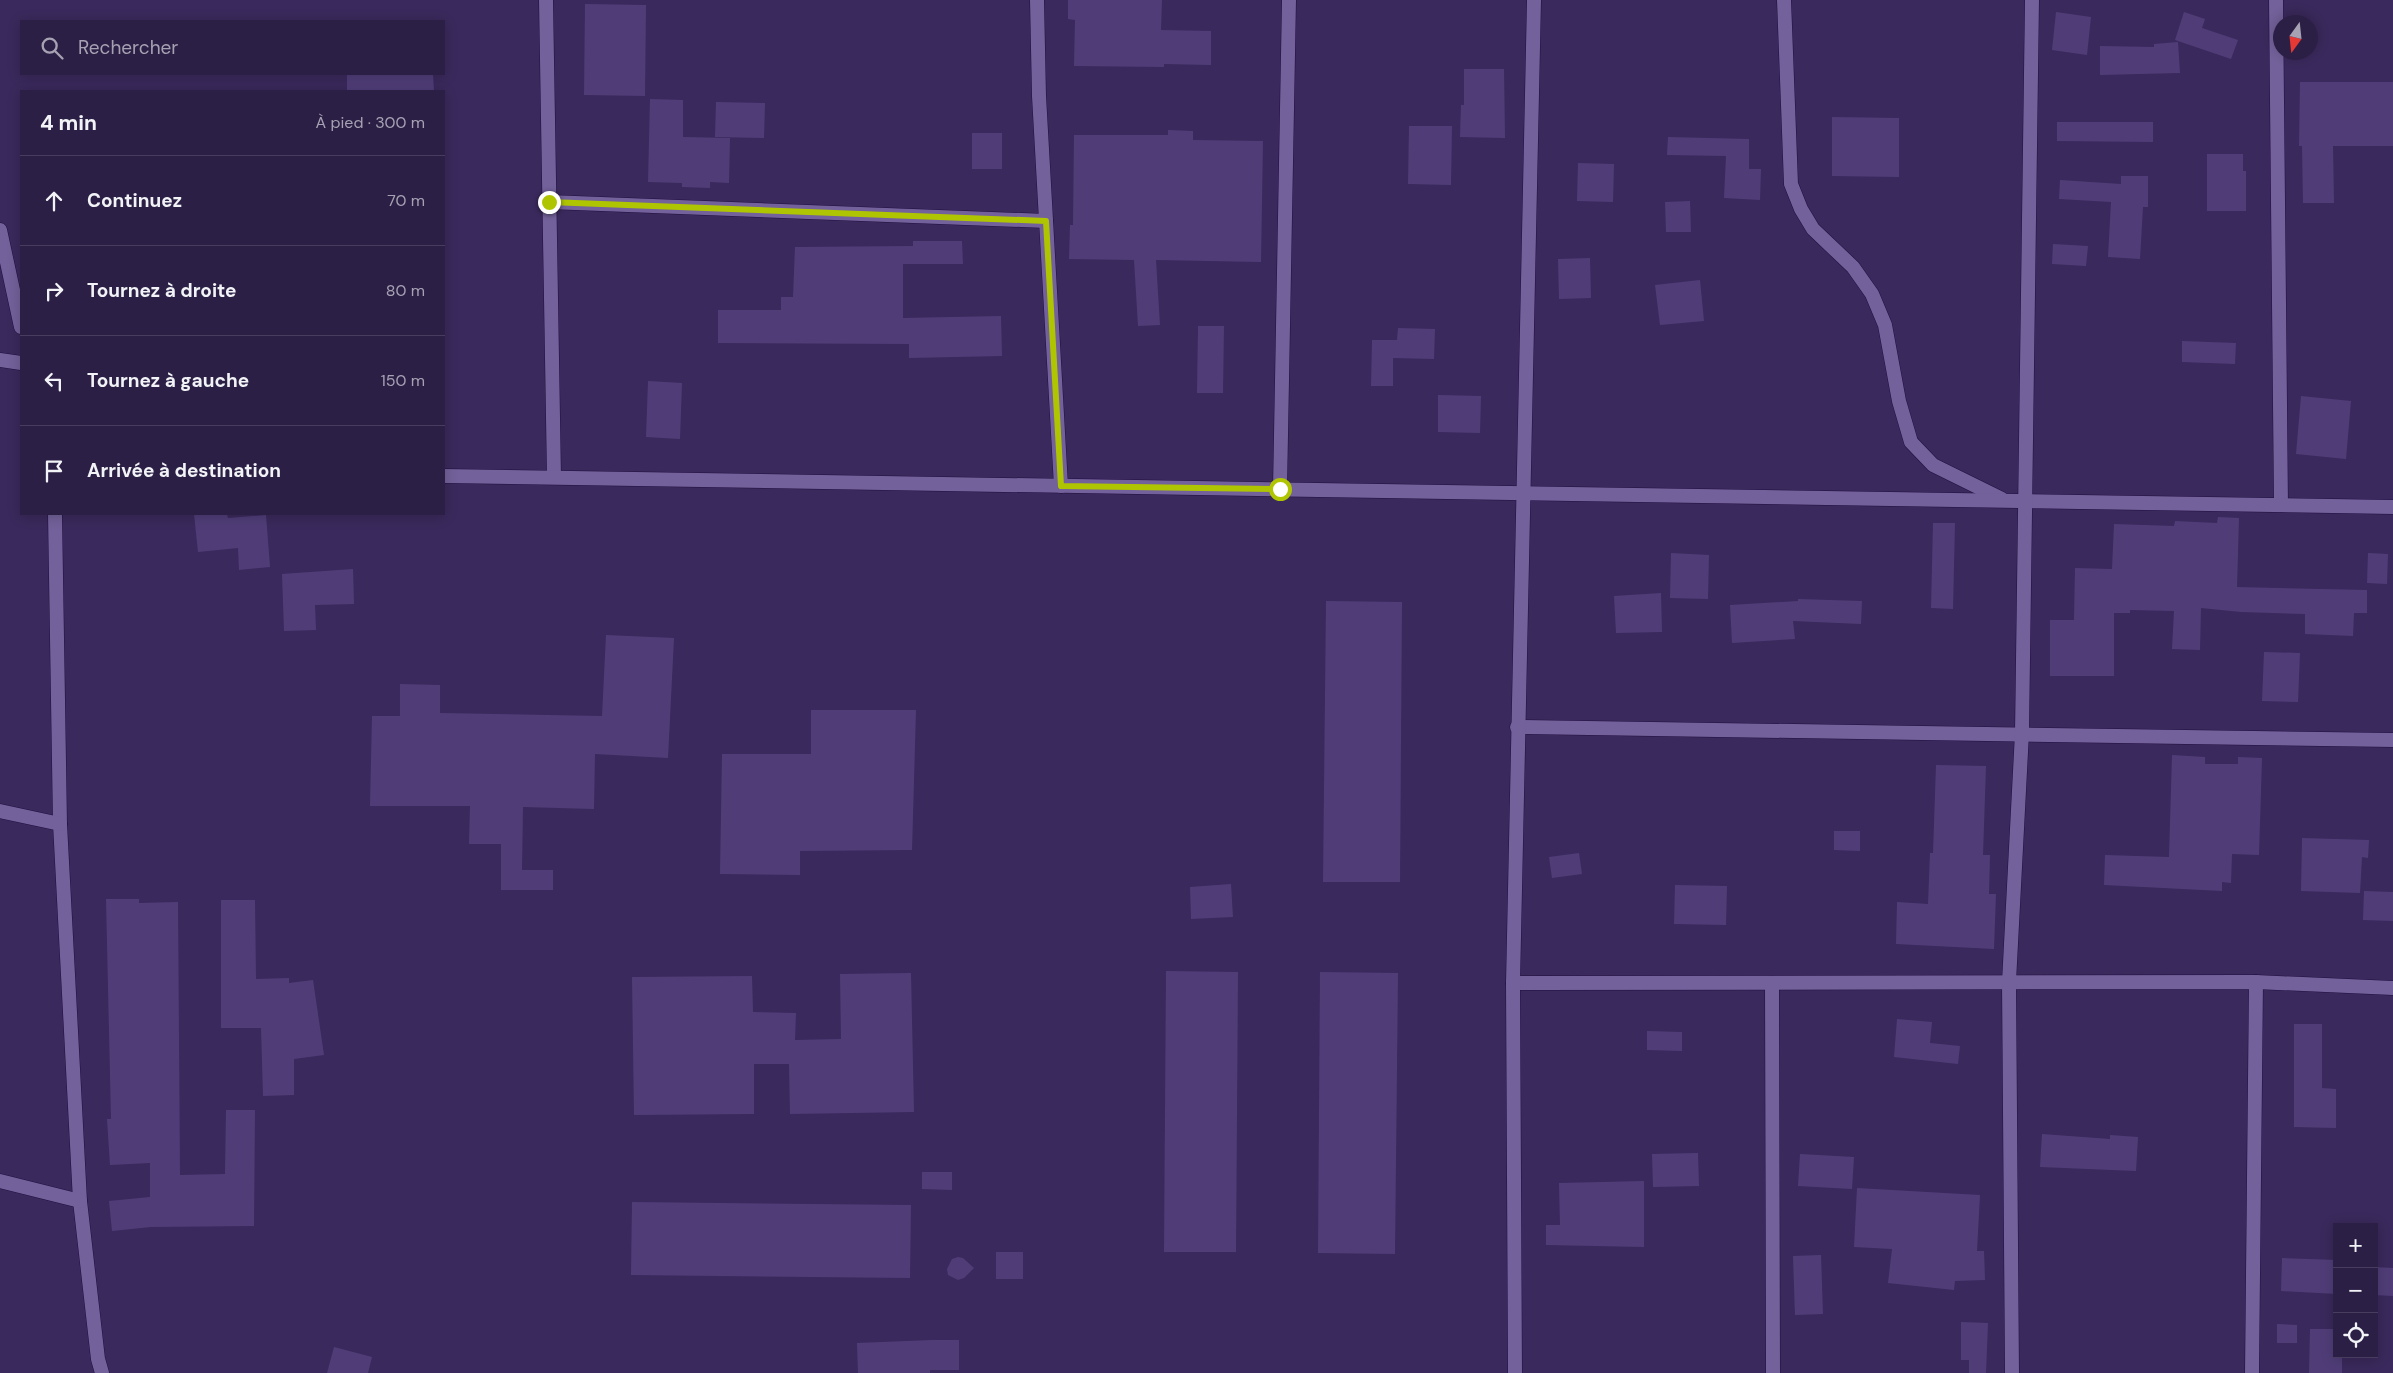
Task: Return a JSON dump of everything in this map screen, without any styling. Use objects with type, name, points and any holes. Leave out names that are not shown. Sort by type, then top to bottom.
[{"type":"street","points":[[546,0],[554,477]]},
{"type":"street","points":[[1037,0],[1039,96],[1061,486]]},
{"type":"street","points":[[1280,489],[1289,0]]},
{"type":"street","points":[[1515,1373],[1513,983],[1534,0]]},
{"type":"street","points":[[1784,0],[1792,184],[1801,209],[1813,229],[1853,267],[1872,294],[1885,326],[1899,401],[1911,442],[1933,465],[2005,501]]},
{"type":"street","points":[[2012,1373],[2008,982],[2022,733],[2032,0]]},
{"type":"street","points":[[2276,0],[2281,505]]},
{"type":"street","points":[[549,202],[1046,221]]},
{"type":"street","points":[[0,230],[20,322]]},
{"type":"street","points":[[0,360],[20,364]]},
{"type":"street","points":[[445,476],[2393,507]]},
{"type":"street","points":[[55,515],[60,824],[80,1201],[102,1373]]},
{"type":"street","points":[[1517,727],[2393,740]]},
{"type":"street","points":[[0,811],[60,824]]},
{"type":"street","points":[[1513,983],[2256,982],[2393,988]]},
{"type":"street","points":[[2252,1373],[2256,982]]},
{"type":"street","points":[[1772,983],[1773,1373]]},
{"type":"street","points":[[0,1181],[80,1201]]},
{"type":"building","points":[[1068,0],[1162,0],[1161,30],[1211,31],[1211,65],[1164,64],[1164,67],[1074,66],[1075,20],[1068,19]]},
{"type":"building","points":[[585,4],[646,5],[645,96],[584,95]]},
{"type":"building","points":[[2056,12],[2091,17],[2087,55],[2052,50]]},
{"type":"building","points":[[2184,12],[2205,19],[2202,28],[2238,40],[2231,59],[2175,40]]},
{"type":"building","points":[[2178,42],[2180,73],[2100,75],[2100,46],[2154,47],[2154,44]]},
{"type":"building","points":[[1464,69],[1504,69],[1505,138],[1460,137],[1461,105],[1464,105]]},
{"type":"building","points":[[347,75],[433,75],[434,90],[347,90]]},
{"type":"building","points":[[2300,82],[2393,82],[2393,146],[2333,146],[2334,203],[2303,203],[2302,146],[2299,146]]},
{"type":"building","points":[[650,99],[683,100],[683,137],[730,138],[729,183],[710,182],[710,188],[682,187],[682,183],[648,182]]},
{"type":"building","points":[[716,102],[765,103],[764,138],[715,137]]},
{"type":"building","points":[[1832,117],[1899,118],[1899,177],[1832,176]]},
{"type":"building","points":[[2057,122],[2153,122],[2153,142],[2057,141]]},
{"type":"building","points":[[1409,126],[1452,126],[1451,185],[1408,184]]},
{"type":"building","points":[[1168,130],[1193,131],[1193,140],[1263,141],[1261,262],[1156,260],[1160,325],[1138,326],[1134,260],[1069,259],[1070,225],[1073,225],[1074,135],[1168,135]]},
{"type":"building","points":[[972,133],[1002,133],[1002,169],[972,169]]},
{"type":"building","points":[[1668,137],[1749,139],[1749,169],[1761,169],[1760,200],[1724,198],[1726,156],[1667,155]]},
{"type":"building","points":[[2207,154],[2243,154],[2243,171],[2246,171],[2246,211],[2207,211]]},
{"type":"building","points":[[1578,163],[1614,164],[1613,202],[1577,201]]},
{"type":"building","points":[[2121,176],[2148,176],[2148,207],[2143,207],[2140,259],[2108,257],[2111,202],[2059,199],[2060,180],[2121,184]]},
{"type":"building","points":[[1690,201],[1691,232],[1666,232],[1665,202]]},
{"type":"building","points":[[913,241],[962,241],[963,264],[903,264],[903,318],[1001,316],[1002,356],[909,358],[909,344],[718,343],[718,310],[781,310],[781,297],[793,297],[795,247],[913,246]]},
{"type":"building","points":[[2053,244],[2088,246],[2086,266],[2052,264]]},
{"type":"building","points":[[1590,258],[1591,298],[1559,299],[1558,259]]},
{"type":"building","points":[[1700,280],[1704,321],[1660,325],[1655,285]]},
{"type":"building","points":[[1198,326],[1224,326],[1223,393],[1197,393]]},
{"type":"building","points":[[1398,328],[1435,329],[1434,359],[1393,358],[1393,386],[1371,386],[1372,340],[1397,340]]},
{"type":"building","points":[[2182,341],[2236,343],[2235,364],[2182,362]]},
{"type":"building","points":[[648,381],[682,383],[680,439],[646,437]]},
{"type":"building","points":[[1438,395],[1481,396],[1480,433],[1438,432]]},
{"type":"building","points":[[2301,396],[2351,401],[2346,459],[2296,454]]},
{"type":"building","points":[[194,515],[227,515],[228,518],[266,515],[270,567],[239,570],[238,548],[198,552]]},
{"type":"building","points":[[2218,517],[2239,518],[2237,587],[2367,590],[2367,613],[2354,613],[2353,636],[2305,634],[2305,614],[2241,612],[2201,608],[2200,650],[2172,649],[2174,611],[2130,610],[2130,613],[2114,613],[2114,676],[2050,676],[2050,620],[2074,620],[2075,568],[2112,569],[2114,524],[2174,526],[2175,521],[2217,523]]},
{"type":"building","points":[[1933,523],[1955,523],[1953,609],[1931,608]]},
{"type":"building","points":[[1671,553],[1709,555],[1708,599],[1670,598]]},
{"type":"building","points":[[2368,553],[2388,554],[2387,584],[2367,583]]},
{"type":"building","points":[[353,569],[354,604],[315,605],[316,630],[284,631],[282,574]]},
{"type":"building","points":[[1661,593],[1662,632],[1616,633],[1614,596]]},
{"type":"building","points":[[1798,599],[1862,601],[1861,624],[1793,621],[1795,639],[1732,643],[1730,605],[1798,601]]},
{"type":"building","points":[[1326,601],[1402,602],[1400,882],[1323,882]]},
{"type":"building","points":[[606,635],[674,638],[668,758],[595,754],[594,809],[523,807],[522,870],[553,870],[553,890],[501,890],[501,844],[469,844],[470,806],[370,806],[372,716],[400,716],[400,684],[440,685],[440,713],[602,716]]},
{"type":"building","points":[[2264,652],[2300,653],[2298,702],[2262,701]]},
{"type":"building","points":[[811,710],[916,710],[912,850],[800,851],[800,875],[720,874],[722,754],[811,754]]},
{"type":"building","points":[[2172,755],[2205,757],[2205,764],[2238,764],[2238,757],[2262,758],[2259,855],[2232,854],[2231,883],[2222,882],[2222,891],[2104,885],[2105,855],[2169,857]]},
{"type":"building","points":[[1936,765],[1986,766],[1983,855],[1990,855],[1989,894],[1996,894],[1994,949],[1896,944],[1897,902],[1928,904],[1930,853],[1933,853]]},
{"type":"building","points":[[1834,831],[1860,831],[1860,851],[1834,850]]},
{"type":"building","points":[[2302,838],[2369,840],[2368,858],[2362,857],[2360,893],[2301,891]]},
{"type":"building","points":[[1579,853],[1582,874],[1552,878],[1549,857]]},
{"type":"building","points":[[1231,884],[1233,917],[1191,919],[1190,887]]},
{"type":"building","points":[[1675,885],[1727,886],[1726,925],[1674,924]]},
{"type":"building","points":[[2364,891],[2393,892],[2393,921],[2363,920]]},
{"type":"building","points":[[106,899],[139,899],[139,903],[178,902],[180,1175],[225,1174],[226,1110],[255,1110],[254,1226],[151,1227],[112,1231],[109,1201],[150,1197],[150,1163],[110,1165],[107,1119],[111,1119]]},
{"type":"building","points":[[221,900],[255,900],[256,979],[289,978],[289,983],[313,980],[324,1055],[294,1059],[294,1095],[263,1096],[261,1028],[221,1028]]},
{"type":"building","points":[[1166,971],[1238,972],[1236,1252],[1164,1252]]},
{"type":"building","points":[[1320,972],[1398,973],[1395,1254],[1318,1253]]},
{"type":"building","points":[[911,973],[914,1112],[790,1114],[789,1064],[754,1064],[754,1114],[634,1115],[632,977],[752,976],[753,1012],[796,1013],[795,1040],[841,1039],[840,974]]},
{"type":"building","points":[[1897,1019],[1932,1022],[1930,1043],[1960,1046],[1958,1064],[1894,1057]]},
{"type":"building","points":[[2294,1024],[2322,1024],[2322,1088],[2336,1089],[2336,1128],[2294,1127]]},
{"type":"building","points":[[1647,1031],[1682,1032],[1682,1051],[1647,1050]]},
{"type":"building","points":[[2042,1134],[2110,1139],[2110,1135],[2138,1137],[2136,1171],[2040,1167]]},
{"type":"building","points":[[1698,1153],[1699,1186],[1653,1187],[1652,1154]]},
{"type":"building","points":[[1800,1154],[1854,1157],[1852,1189],[1798,1186]]},
{"type":"building","points":[[922,1172],[952,1172],[952,1190],[922,1189]]},
{"type":"building","points":[[1644,1181],[1644,1247],[1546,1245],[1546,1225],[1560,1225],[1559,1183]]},
{"type":"building","points":[[1857,1188],[1980,1195],[1977,1251],[1984,1251],[1985,1280],[1955,1281],[1954,1290],[1888,1283],[1892,1249],[1854,1247]]},
{"type":"building","points":[[632,1202],[911,1205],[910,1278],[631,1275]]},
{"type":"building","points":[[996,1252],[1023,1252],[1023,1279],[996,1279]]},
{"type":"building","points":[[1821,1255],[1823,1314],[1795,1315],[1793,1256]]},
{"type":"building","points":[[963,1258],[974,1268],[964,1278],[958,1280],[948,1275],[947,1269],[952,1259]]},
{"type":"building","points":[[2282,1258],[2333,1260],[2333,1294],[2281,1291]]},
{"type":"building","points":[[2378,1267],[2393,1268],[2393,1296],[2378,1295]]},
{"type":"building","points":[[1961,1322],[1988,1323],[1986,1373],[1969,1373],[1969,1360],[1961,1360]]},
{"type":"building","points":[[2277,1324],[2297,1325],[2297,1343],[2277,1343]]},
{"type":"building","points":[[2310,1329],[2333,1329],[2333,1358],[2342,1358],[2342,1373],[2309,1373]]},
{"type":"building","points":[[959,1340],[959,1370],[930,1370],[930,1373],[858,1373],[857,1343]]},
{"type":"building","points":[[334,1347],[372,1357],[368,1373],[327,1373]]},
{"type":"route","points":[[549,202],[1046,221],[1061,486],[1280,489]]}]
